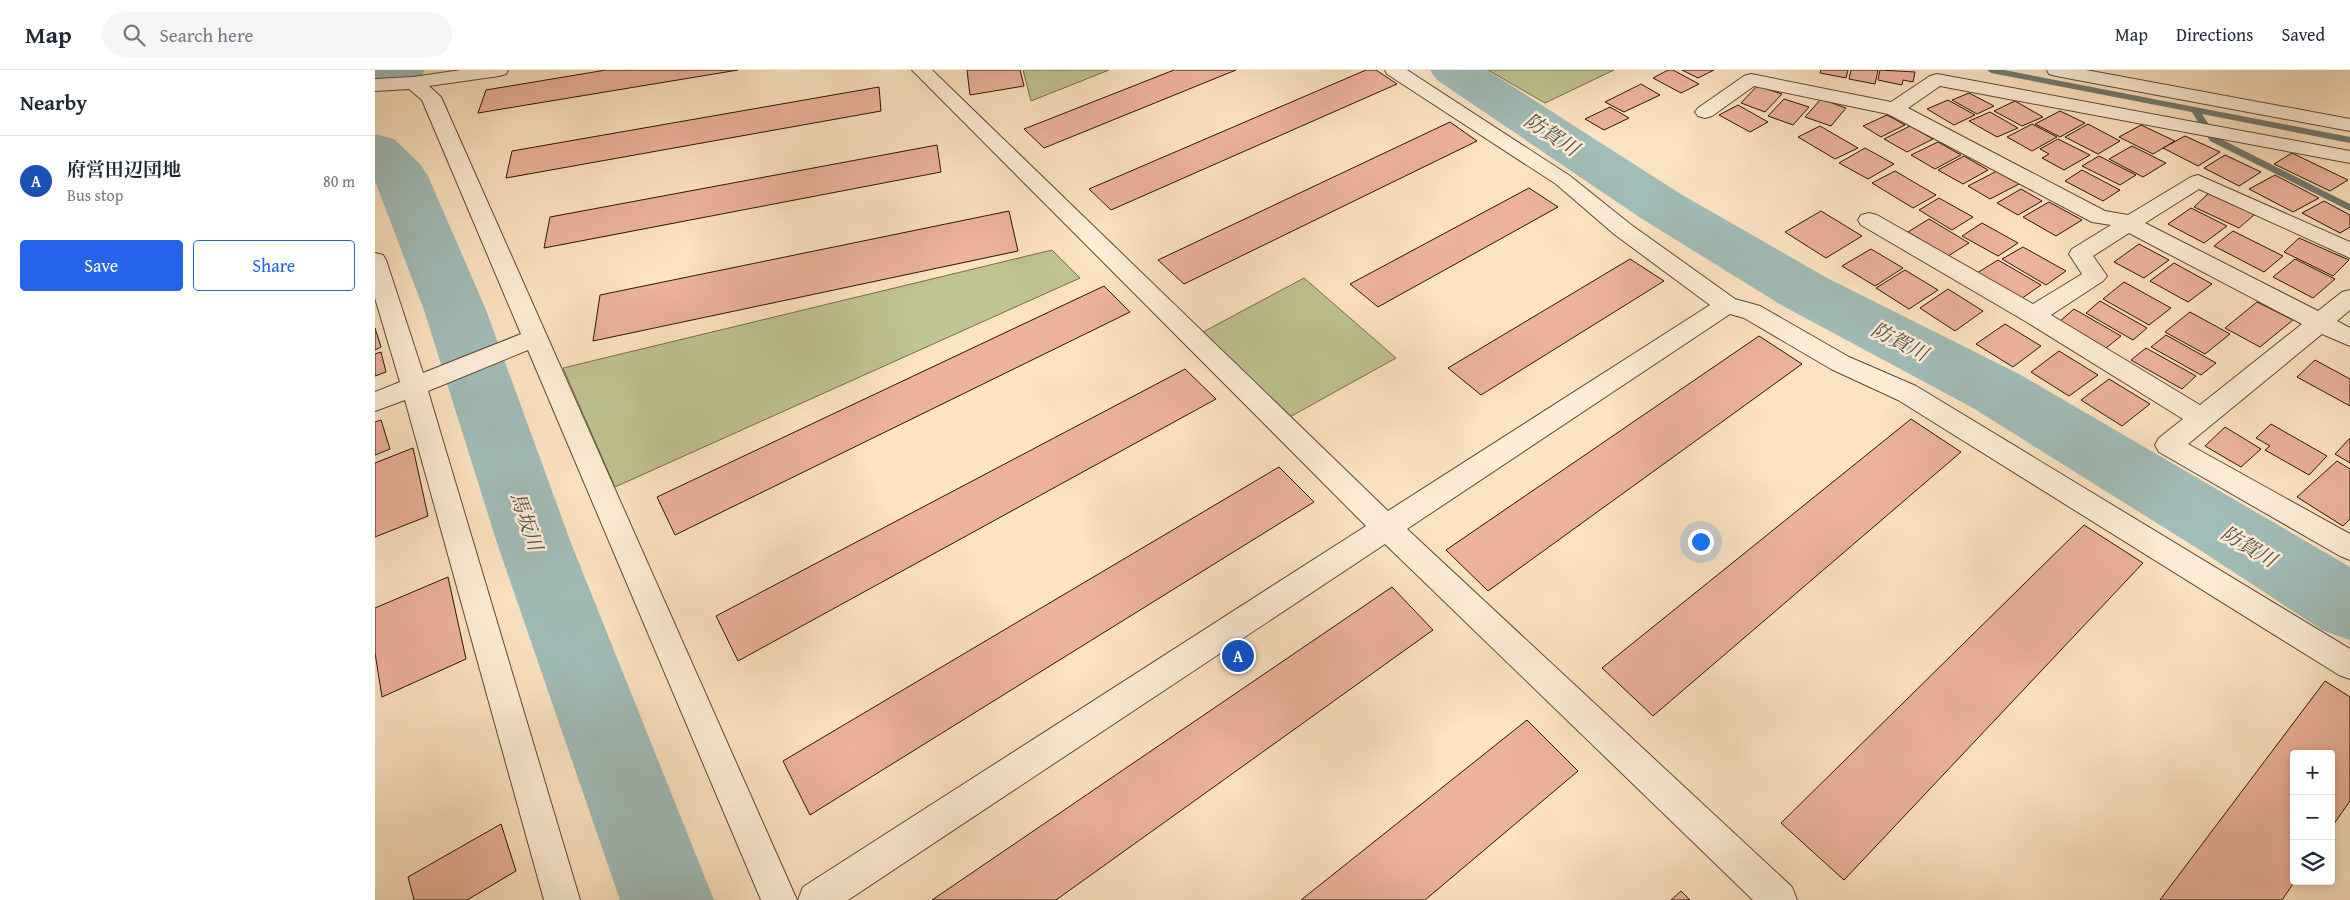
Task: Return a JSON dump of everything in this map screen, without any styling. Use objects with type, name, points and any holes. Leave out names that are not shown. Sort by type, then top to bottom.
[{"type":"street","points":[[375,85],[413,83],[499,70]]},
{"type":"street","points":[[921,70],[1387,528],[1779,900]]},
{"type":"street","points":[[1394,70],[1563,180],[1622,229],[1727,305],[1752,312],[1840,363],[1907,393],[2350,665]]},
{"type":"street","points":[[2056,70],[2350,125]]},
{"type":"street","points":[[1894,109],[1944,75],[2350,157]]},
{"type":"street","points":[[1705,112],[1751,80],[1894,109],[2100,217],[2119,219],[2130,224],[2350,338]]},
{"type":"street","points":[[413,83],[431,97],[779,900]]},
{"type":"street","points":[[2033,315],[2095,276],[2080,254],[2198,181],[2350,251]]},
{"type":"street","points":[[1869,220],[2033,315],[2202,418]]},
{"type":"street","points":[[375,260],[414,386],[562,900]]},
{"type":"street","points":[[2350,298],[2168,445],[2350,548]]},
{"type":"street","points":[[816,900],[1727,305]]},
{"type":"street","points":[[375,402],[535,338]]},
{"type":"green space","points":[[1023,70],[1109,70],[1031,101]]},
{"type":"green space","points":[[1488,70],[1614,70],[1545,103]]},
{"type":"green space","points":[[1052,250],[1080,278],[615,487],[563,368]]},
{"type":"green space","points":[[1304,278],[1396,358],[1288,418],[1203,332]]},
{"type":"building","points":[[606,70],[738,70],[478,113],[486,90]]},
{"type":"building","points":[[967,70],[1020,70],[1024,86],[970,95]]},
{"type":"building","points":[[1174,70],[1236,70],[1044,148],[1024,129]]},
{"type":"building","points":[[1366,70],[1376,70],[1397,84],[1111,210],[1089,189]]},
{"type":"building","points":[[1668,70],[1673,70],[1699,84],[1681,93],[1653,78]]},
{"type":"building","points":[[1682,70],[1714,70],[1698,78]]},
{"type":"building","points":[[1821,70],[1848,70],[1846,78],[1820,73]]},
{"type":"building","points":[[1851,70],[1878,70],[1875,84],[1849,79]]},
{"type":"building","points":[[1880,70],[1915,72],[1913,82],[1903,80],[1902,85],[1878,80]]},
{"type":"building","points":[[1641,84],[1660,95],[1624,112],[1605,102]]},
{"type":"building","points":[[1757,86],[1782,94],[1765,112],[1741,103]]},
{"type":"building","points":[[879,87],[881,111],[506,178],[512,151]]},
{"type":"building","points":[[1969,93],[1994,106],[1977,114],[1952,100]]},
{"type":"building","points":[[1784,99],[1809,107],[1793,125],[1768,116]]},
{"type":"building","points":[[1821,99],[1846,108],[1831,126],[1805,117]]},
{"type":"building","points":[[1948,100],[1975,115],[1954,125],[1927,109]]},
{"type":"building","points":[[2015,101],[2043,117],[2022,126],[1994,111]]},
{"type":"building","points":[[1738,105],[1768,122],[1750,132],[1719,115]]},
{"type":"building","points":[[1610,107],[1629,118],[1604,130],[1585,119]]},
{"type":"building","points":[[2060,111],[2085,123],[2060,137],[2035,124]]},
{"type":"building","points":[[1990,112],[2018,128],[1997,137],[1969,121]]},
{"type":"building","points":[[1887,115],[1905,125],[1881,137],[1863,126]]},
{"type":"building","points":[[1450,122],[1477,141],[1184,284],[1158,260]]},
{"type":"building","points":[[2032,124],[2057,137],[2032,151],[2007,137]]},
{"type":"building","points":[[2088,124],[2120,141],[2098,154],[2065,137]]},
{"type":"building","points":[[2141,125],[2175,141],[2153,154],[2119,137]]},
{"type":"building","points":[[1820,126],[1858,148],[1835,159],[1798,137]]},
{"type":"building","points":[[1910,126],[1933,139],[1907,152],[1884,139]]},
{"type":"building","points":[[2185,136],[2220,152],[2198,166],[2163,148]]},
{"type":"building","points":[[2058,139],[2090,155],[2064,170],[2042,158],[2049,154],[2040,149]]},
{"type":"building","points":[[1938,142],[1961,155],[1935,169],[1911,155]]},
{"type":"building","points":[[937,145],[941,172],[544,248],[550,217]]},
{"type":"building","points":[[2132,146],[2166,163],[2143,177],[2109,159]]},
{"type":"building","points":[[1865,148],[1894,164],[1868,179],[1839,163]]},
{"type":"building","points":[[2292,153],[2348,180],[2330,191],[2274,164]]},
{"type":"building","points":[[2225,155],[2261,172],[2239,186],[2204,168]]},
{"type":"building","points":[[1964,156],[1988,170],[1963,184],[1938,170]]},
{"type":"building","points":[[2099,156],[2136,175],[2120,185],[2082,166]]},
{"type":"building","points":[[2082,170],[2120,190],[2103,201],[2065,181]]},
{"type":"building","points":[[1895,171],[1936,195],[1913,208],[1872,183]]},
{"type":"building","points":[[1997,171],[2019,184],[1990,199],[1968,186]]},
{"type":"building","points":[[2275,175],[2319,198],[2293,212],[2249,189]]},
{"type":"building","points":[[1529,188],[1558,207],[1378,307],[1350,284]]},
{"type":"building","points":[[2021,189],[2042,201],[2018,215],[1997,203]]},
{"type":"building","points":[[2209,193],[2255,214],[2239,228],[2194,207]]},
{"type":"building","points":[[1939,198],[1973,217],[1952,230],[1919,210]]},
{"type":"building","points":[[2324,201],[2350,215],[2350,227],[2340,233],[2302,213]]},
{"type":"building","points":[[2049,202],[2082,220],[2056,236],[2023,217]]},
{"type":"building","points":[[2191,208],[2227,226],[2204,243],[2168,224]]},
{"type":"building","points":[[1009,211],[1018,251],[593,341],[600,295]]},
{"type":"building","points":[[1821,211],[1862,236],[1826,258],[1785,232]]},
{"type":"building","points":[[1929,219],[1969,243],[1948,256],[1908,232]]},
{"type":"building","points":[[1982,223],[2018,243],[1998,256],[1962,236]]},
{"type":"building","points":[[2233,231],[2283,256],[2264,272],[2214,246]]},
{"type":"building","points":[[2299,238],[2349,260],[2333,276],[2284,252]]},
{"type":"building","points":[[2139,244],[2169,260],[2144,278],[2114,262]]},
{"type":"building","points":[[2023,247],[2066,271],[2046,285],[2002,259]]},
{"type":"building","points":[[1871,249],[1903,268],[1875,286],[1842,266]]},
{"type":"building","points":[[1630,259],[1664,281],[1481,395],[1448,368]]},
{"type":"building","points":[[2295,259],[2335,279],[2313,298],[2273,277]]},
{"type":"building","points":[[1998,260],[2041,285],[2021,299],[1977,273]]},
{"type":"building","points":[[2174,263],[2212,284],[2188,302],[2150,281]]},
{"type":"building","points":[[1905,270],[1938,290],[1909,309],[1876,288]]},
{"type":"building","points":[[2124,282],[2171,308],[2149,325],[2103,299]]},
{"type":"building","points":[[1104,286],[1130,312],[675,535],[657,497]]},
{"type":"building","points":[[1948,289],[1983,311],[1955,331],[1920,308]]},
{"type":"building","points":[[2100,301],[2147,328],[2133,340],[2086,313]]},
{"type":"building","points":[[2257,302],[2293,320],[2260,347],[2225,328]]},
{"type":"building","points":[[2074,309],[2121,336],[2106,348],[2060,321]]},
{"type":"building","points":[[2190,312],[2230,334],[2205,354],[2165,332]]},
{"type":"building","points":[[2005,324],[2041,346],[2013,367],[1976,344]]},
{"type":"building","points":[[375,328],[381,347],[375,350]]},
{"type":"building","points":[[2166,335],[2216,363],[2201,375],[2151,347]]},
{"type":"building","points":[[1759,336],[1802,364],[1488,591],[1446,550]]},
{"type":"building","points":[[2146,348],[2196,376],[2182,389],[2131,360]]},
{"type":"building","points":[[2059,351],[2098,375],[2069,396],[2031,372]]},
{"type":"building","points":[[381,352],[386,372],[375,376],[375,354]]},
{"type":"building","points":[[2315,360],[2350,379],[2350,406],[2297,377]]},
{"type":"building","points":[[1185,369],[1216,399],[738,661],[716,616]]},
{"type":"building","points":[[2109,379],[2150,404],[2122,426],[2081,400]]},
{"type":"building","points":[[1911,419],[1961,452],[1653,716],[1602,668]]},
{"type":"building","points":[[381,420],[390,449],[375,455],[375,422]]},
{"type":"building","points":[[2271,424],[2327,456],[2309,475],[2265,450],[2270,446],[2256,438]]},
{"type":"building","points":[[2225,427],[2261,449],[2241,467],[2205,446]]},
{"type":"building","points":[[2350,438],[2350,463],[2335,454]]},
{"type":"building","points":[[413,448],[428,516],[375,537],[375,463]]},
{"type":"building","points":[[2337,461],[2350,469],[2350,519],[2343,526],[2297,497]]},
{"type":"building","points":[[1279,467],[1314,502],[810,815],[783,761]]},
{"type":"building","points":[[2084,525],[2143,563],[1844,880],[1781,823]]},
{"type":"building","points":[[448,577],[466,659],[382,697],[375,653],[375,608]]},
{"type":"building","points":[[1392,587],[1433,630],[1056,900],[932,900]]},
{"type":"building","points":[[2325,681],[2350,697],[2350,801],[2335,822],[2335,750],[2290,750],[2290,885],[2292,885],[2282,900],[2160,900]]},
{"type":"building","points":[[1527,720],[1578,771],[1425,900],[1301,900]]},
{"type":"building","points":[[501,824],[516,871],[467,900],[414,900],[408,877]]},
{"type":"building","points":[[1681,891],[1690,900],[1671,900]]},
{"type":"waterway","name":"防賀川","points":[[375,74],[401,70]]},
{"type":"waterway","name":"防賀川","points":[[1454,70],[1659,205],[1805,292],[1996,391],[2229,531],[2350,607]]},
{"type":"waterway","points":[[1991,70],[2196,110]]},
{"type":"waterway","points":[[2196,110],[2350,140]]},
{"type":"waterway","points":[[2196,110],[2213,139],[2350,208]]},
{"type":"waterway","name":"馬坂川","points":[[375,150],[401,176],[455,310],[534,543],[667,900]]},
{"type":"place","name":"府営田辺団地","points":[[1238,656]]}]
